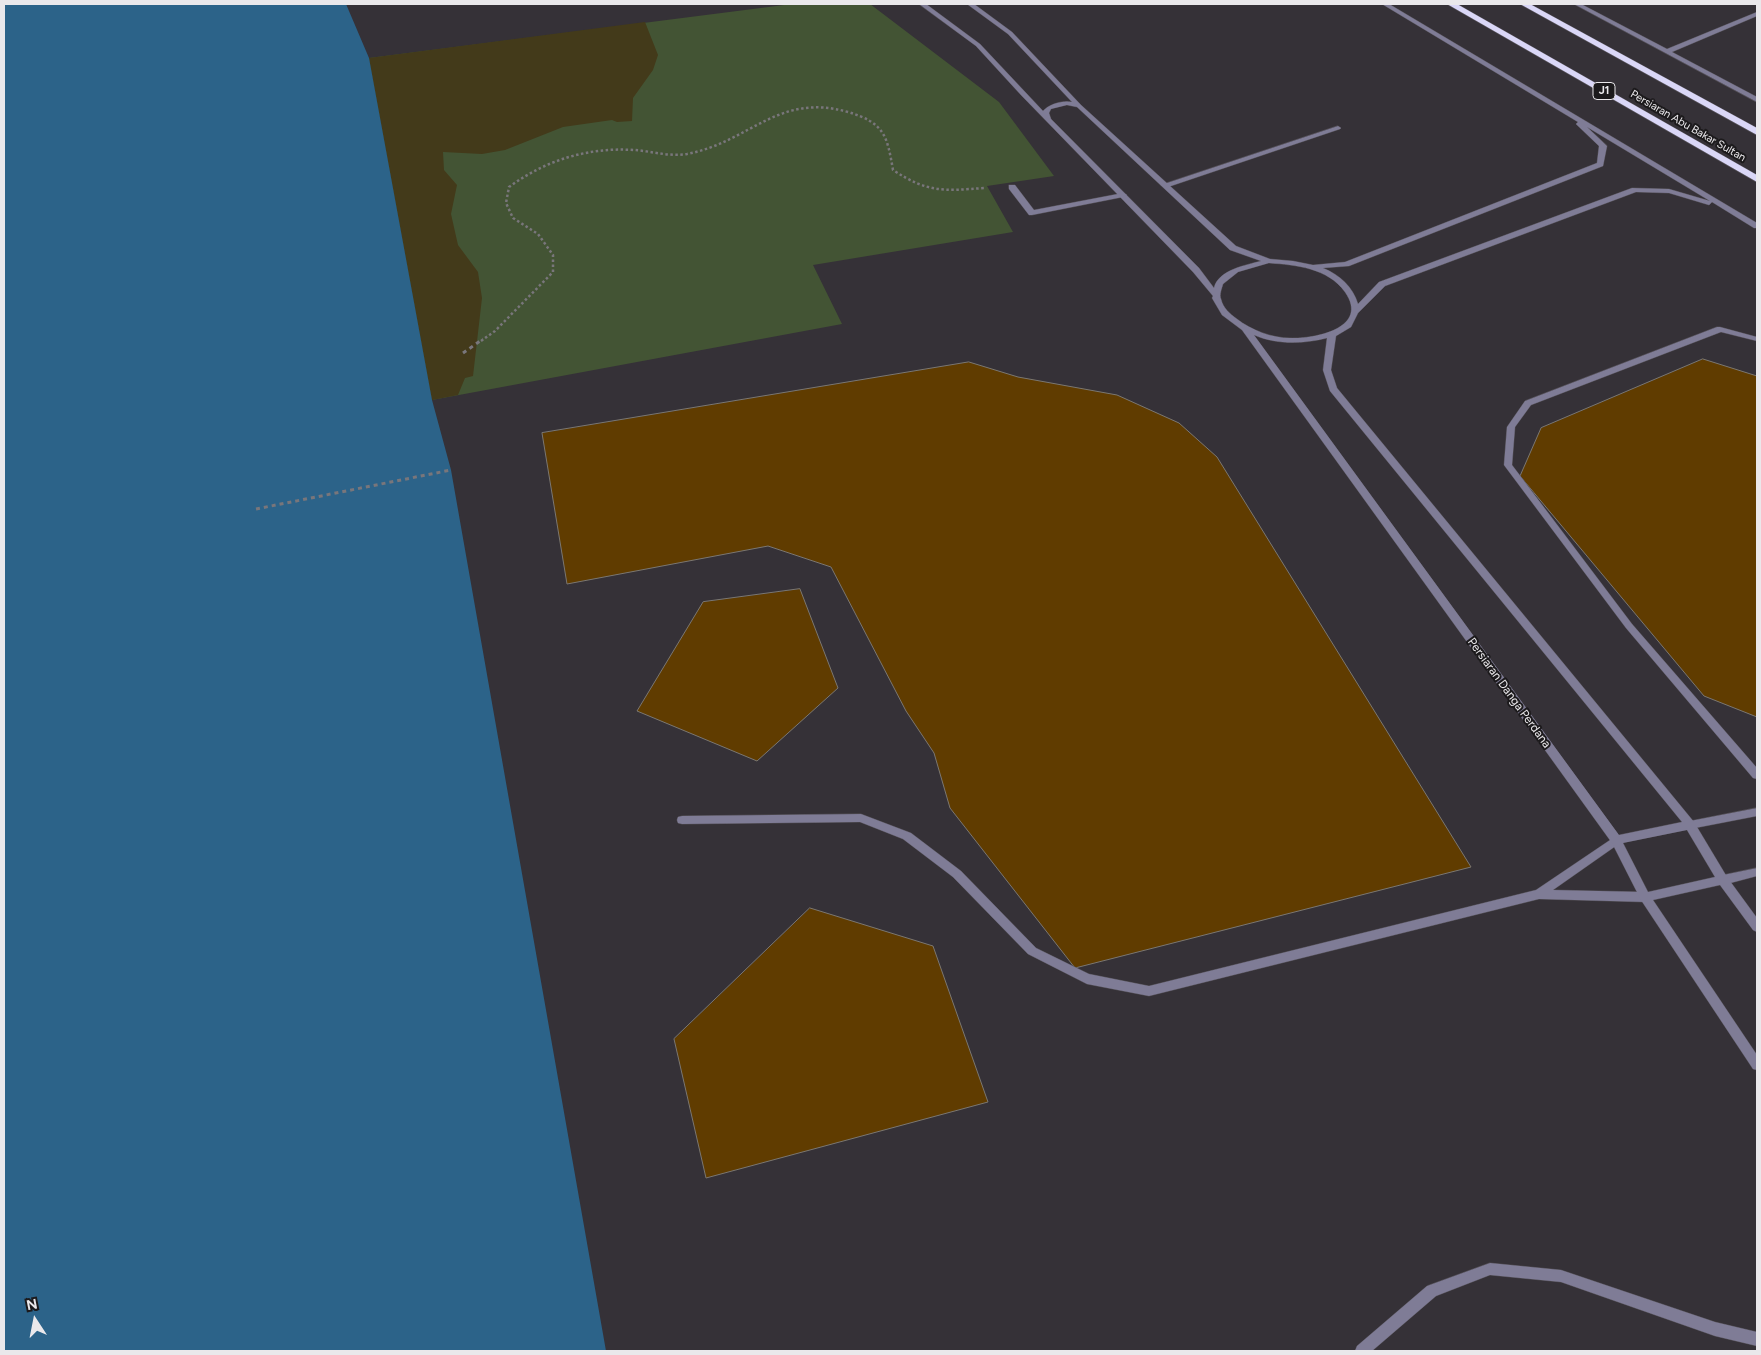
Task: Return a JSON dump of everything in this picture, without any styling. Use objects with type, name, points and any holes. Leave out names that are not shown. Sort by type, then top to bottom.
[{"type":"highway","name":"Persiaran Abu Bakar Sultan","points":[[1451,4],[1757,179]]},
{"type":"highway","points":[[1524,4],[1757,132]]},
{"type":"street","points":[[922,4],[978,45],[1196,270],[1215,294],[1218,307],[1229,320],[1246,330],[1267,337],[1290,341],[1313,340],[1332,334],[1348,325],[1355,312],[1382,284],[1635,190],[1669,191],[1722,206]]},
{"type":"street","points":[[970,4],[1010,33],[1079,106],[1233,248],[1269,261]]},
{"type":"street","points":[[1385,4],[1561,107],[1757,226]]},
{"type":"street","points":[[1577,4],[1757,100]]},
{"type":"street","points":[[1666,52],[1757,14]]},
{"type":"street","points":[[1048,119],[1045,113],[1049,108],[1067,103],[1079,106]]},
{"type":"street","points":[[1313,267],[1346,264],[1600,164],[1603,146],[1561,107]]},
{"type":"street","points":[[1165,185],[1338,128]]},
{"type":"street","points":[[1012,187],[1032,213],[1123,195]]},
{"type":"street","points":[[1215,294],[1220,281],[1230,271],[1248,264],[1269,261],[1291,262],[1313,267],[1331,275],[1345,286],[1353,298],[1355,312]]},
{"type":"street","points":[[1757,339],[1720,329],[1528,403],[1511,427],[1508,465],[1629,626],[1757,775]]},
{"type":"street","name":"Persiaran Danga Perdana","points":[[1246,330],[1616,840],[1645,897],[1757,1065]]},
{"type":"street","points":[[1332,334],[1327,370],[1333,389],[1690,825],[1723,880],[1757,928]]},
{"type":"street","points":[[1539,894],[1616,840],[1757,812]]},
{"type":"street","points":[[682,820],[861,818],[907,836],[957,874],[1032,951],[1087,979],[1149,991],[1539,894],[1645,897],[1757,872]]},
{"type":"street","points":[[1362,1351],[1432,1291],[1490,1269],[1562,1276],[1714,1329],[1757,1339]]},
{"type":"path","points":[[463,353],[495,331],[553,272],[553,255],[538,234],[513,218],[506,203],[508,187],[526,173],[551,161],[605,149],[686,154],[712,146],[787,110],[829,108],[850,112],[871,121],[885,132],[890,146],[893,170],[908,181],[924,188],[949,192],[1012,187]]},
{"type":"path","points":[[256,509],[451,470]]},
{"type":"green space","points":[[792,4],[870,4],[999,102],[1054,176],[987,186],[1013,232],[813,265],[842,324],[432,400],[369,58]]},
{"type":"sand","points":[[645,22],[658,55],[653,70],[633,98],[632,121],[617,122],[612,120],[563,127],[505,150],[482,154],[443,152],[444,170],[457,185],[451,214],[458,245],[478,272],[482,298],[473,376],[465,378],[458,395],[432,400],[369,58]]},
{"type":"water","points":[[4,4],[346,4],[369,58],[432,400],[451,470],[606,1351],[4,1351]]},
{"type":"building","points":[[1703,359],[1757,376],[1757,717],[1704,696],[1520,476],[1541,428]]},
{"type":"building","points":[[969,362],[1018,377],[1117,395],[1179,423],[1217,457],[1471,867],[1075,968],[950,808],[934,753],[906,711],[831,567],[768,546],[567,584],[542,433]]},
{"type":"building","points":[[800,589],[838,688],[757,761],[637,711],[703,602]]},
{"type":"building","points":[[810,908],[933,946],[988,1102],[706,1178],[674,1039]]}]
